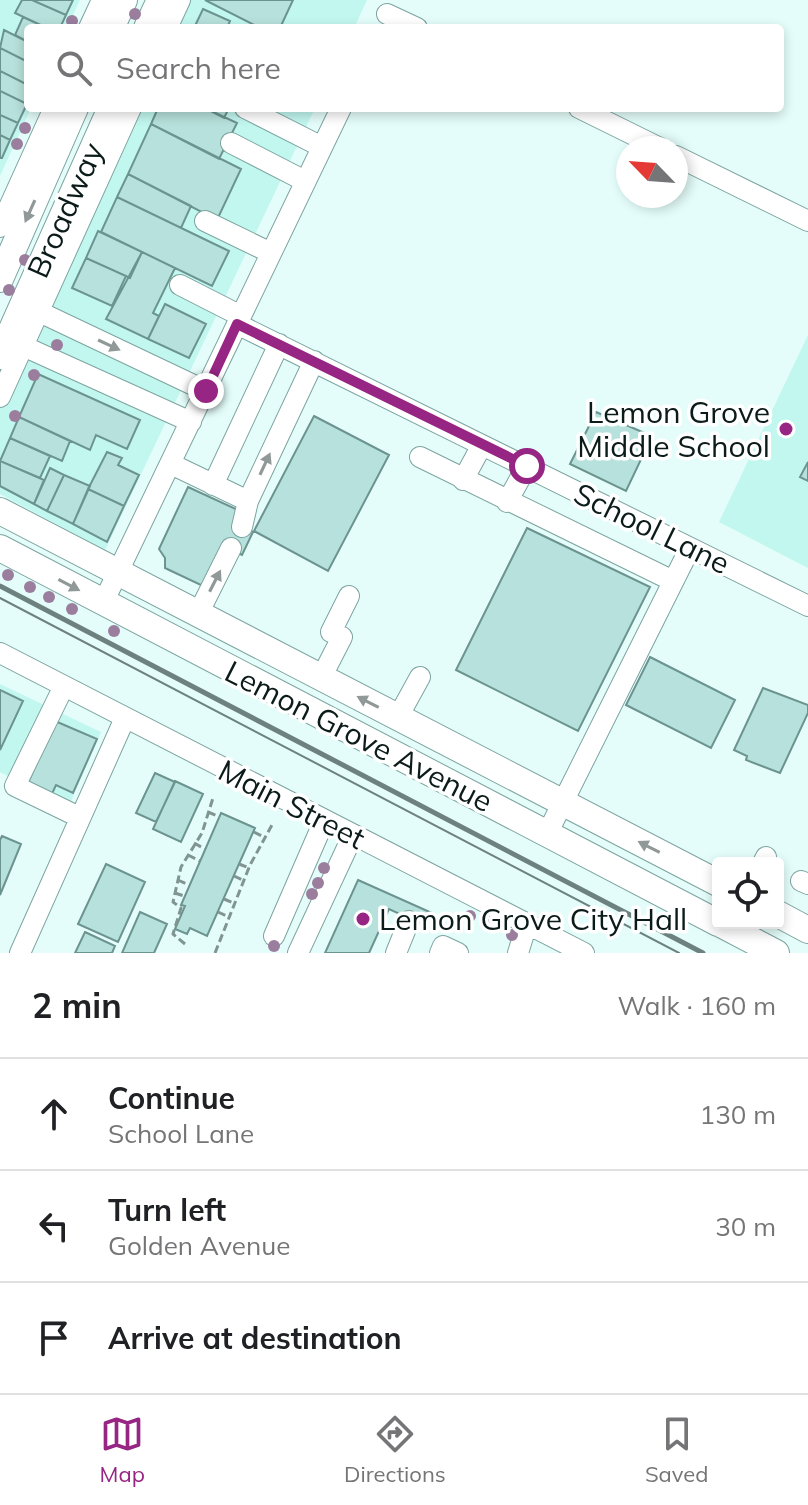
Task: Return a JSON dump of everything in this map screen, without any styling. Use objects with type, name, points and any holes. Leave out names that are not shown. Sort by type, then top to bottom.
[{"type":"main road","points":[[100,24],[124,0]]},
{"type":"main road","points":[[149,24],[160,0]]},
{"type":"main road","name":"Broadway","points":[[0,279],[4,240],[51,139],[72,112]]},
{"type":"main road","name":"Broadway","points":[[11,351],[97,160],[110,112]]},
{"type":"main road","name":"Lemon Grove Avenue","points":[[0,511],[712,880]]},
{"type":"main road","name":"Lemon Grove Avenue","points":[[0,548],[712,920]]},
{"type":"main road","points":[[784,917],[808,930]]},
{"type":"main road","name":"Lemon Grove Avenue","points":[[730,929],[776,953]]},
{"type":"street","points":[[97,24],[102,0]]},
{"type":"street","points":[[169,24],[180,0]]},
{"type":"street","points":[[387,14],[408,24]]},
{"type":"street","points":[[54,112],[51,139],[97,160],[128,112]]},
{"type":"street","points":[[253,112],[322,147]]},
{"type":"street","points":[[103,603],[339,112]]},
{"type":"street","points":[[587,112],[636,136]]},
{"type":"street","points":[[231,143],[305,181]]},
{"type":"street","points":[[688,162],[808,221]]},
{"type":"street","points":[[205,221],[271,253]]},
{"type":"street","name":"School Lane","points":[[180,285],[279,344],[808,606]]},
{"type":"street","points":[[30,308],[206,391]]},
{"type":"street","points":[[213,485],[279,344]]},
{"type":"street","points":[[0,397],[11,351],[191,422]]},
{"type":"street","points":[[242,527],[248,501],[314,361]]},
{"type":"street","points":[[463,480],[482,445]]},
{"type":"street","points":[[420,457],[673,581]]},
{"type":"street","points":[[171,464],[248,501]]},
{"type":"street","points":[[507,502],[527,466]]},
{"type":"street","points":[[198,614],[231,548]]},
{"type":"street","points":[[547,834],[690,548]]},
{"type":"street","points":[[321,678],[349,596]]},
{"type":"street","name":"Main Street","points":[[2,659],[64,686],[584,953]]},
{"type":"street","points":[[398,717],[420,677]]},
{"type":"street","points":[[64,686],[15,786],[79,817]]},
{"type":"street","points":[[20,953],[125,718]]},
{"type":"street","points":[[274,936],[324,821]]},
{"type":"street","points":[[298,953],[353,835]]},
{"type":"street","points":[[396,953],[409,921]]},
{"type":"street","points":[[518,953],[527,924]]},
{"type":"street","points":[[440,953],[443,946],[458,953]]},
{"type":"street","points":[[0,950],[6,953]]},
{"type":"path","points":[[185,944],[173,934],[181,908],[173,902],[178,880],[213,798]]},
{"type":"path","points":[[208,812],[220,817]]},
{"type":"path","points":[[215,953],[249,868],[272,825]]},
{"type":"path","points":[[254,832],[266,838]]},
{"type":"path","points":[[194,843],[205,849]]},
{"type":"path","points":[[188,855],[200,861]]},
{"type":"path","points":[[239,864],[249,868]]},
{"type":"path","points":[[234,876],[245,881]]},
{"type":"path","points":[[178,880],[189,885]]},
{"type":"path","points":[[175,893],[184,896]]},
{"type":"path","points":[[224,899],[236,904]]},
{"type":"path","points":[[218,912],[229,917]]},
{"type":"shaded area","points":[[0,0],[80,0],[69,24],[24,24],[24,112],[29,112],[0,176]]},
{"type":"shaded area","points":[[179,0],[367,0],[356,24],[168,24]]},
{"type":"shaded area","points":[[127,112],[313,112],[105,550],[0,494],[0,389]]},
{"type":"shaded area","name":"Lemon Grove Middle School","points":[[808,335],[808,568],[719,522]]},
{"type":"shaded area","points":[[0,684],[101,732],[68,808],[0,772]]},
{"type":"building","points":[[22,0],[32,0],[66,15],[62,24],[38,24],[15,13]]},
{"type":"building","points":[[32,0],[73,0],[66,15]]},
{"type":"building","points":[[205,0],[293,0],[282,24],[252,24]]},
{"type":"building","points":[[203,9],[230,21],[229,24],[196,24]]},
{"type":"building","points":[[23,17],[38,24],[24,24],[24,40],[15,35]]},
{"type":"building","points":[[4,30],[24,40],[24,60],[0,48]]},
{"type":"building","points":[[0,48],[24,60],[24,83],[0,71]]},
{"type":"building","points":[[0,71],[24,83],[24,103],[0,91]]},
{"type":"building","points":[[0,91],[24,103],[18,123],[0,115]]},
{"type":"building","points":[[156,112],[214,112],[237,123],[219,159],[151,124]]},
{"type":"building","points":[[213,112],[227,112],[224,118]]},
{"type":"building","points":[[0,115],[18,123],[10,140],[0,135]]},
{"type":"building","points":[[151,124],[241,169],[217,220],[128,174]]},
{"type":"building","points":[[0,135],[10,140],[2,158],[0,158]]},
{"type":"building","points":[[128,174],[191,206],[181,228],[117,197]]},
{"type":"building","points":[[117,197],[229,251],[212,286],[101,232]]},
{"type":"building","points":[[98,231],[142,252],[130,278],[86,258]]},
{"type":"building","points":[[142,252],[175,268],[153,313],[159,316],[148,339],[106,319]]},
{"type":"building","points":[[86,258],[126,276],[112,306],[72,288]]},
{"type":"building","points":[[165,304],[206,324],[189,358],[148,339]]},
{"type":"building","points":[[38,374],[140,420],[127,449],[96,435],[90,450],[19,417]]},
{"type":"building","points":[[596,412],[647,434],[641,446],[646,449],[626,491],[570,464]]},
{"type":"building","points":[[314,416],[389,455],[328,571],[254,531]]},
{"type":"building","points":[[19,417],[70,441],[62,461],[10,438]]},
{"type":"building","points":[[10,438],[50,456],[40,478],[0,461]]},
{"type":"building","points":[[107,452],[122,458],[118,465],[139,475],[124,506],[88,489]]},
{"type":"building","points":[[0,461],[44,480],[34,504],[0,486]]},
{"type":"building","points":[[808,462],[808,481],[800,477]]},
{"type":"building","points":[[50,468],[64,475],[47,511],[34,504]]},
{"type":"building","points":[[64,475],[90,486],[73,524],[47,511]]},
{"type":"building","points":[[188,487],[240,511],[234,523],[253,532],[242,555],[224,547],[205,587],[165,568],[165,558],[159,549]]},
{"type":"building","points":[[88,489],[124,506],[107,542],[73,524]]},
{"type":"building","points":[[527,528],[650,587],[578,731],[456,670]]},
{"type":"building","points":[[650,657],[735,700],[711,748],[626,705]]},
{"type":"building","points":[[763,688],[808,705],[808,713],[780,773],[746,760],[747,756],[734,750]]},
{"type":"building","points":[[0,690],[23,701],[0,750]]},
{"type":"building","points":[[55,721],[97,739],[73,793],[56,785],[51,796],[27,785]]},
{"type":"building","points":[[155,773],[175,782],[156,822],[136,813]]},
{"type":"building","points":[[175,781],[203,794],[181,842],[153,829]]},
{"type":"building","points":[[221,813],[255,828],[207,936],[190,928],[187,934],[175,929],[185,906],[181,905]]},
{"type":"building","points":[[2,836],[21,844],[0,895],[0,840]]},
{"type":"building","points":[[106,864],[145,882],[118,942],[78,924]]},
{"type":"building","name":"Lemon Grove City Hall","points":[[358,880],[432,913],[426,926],[389,909],[369,953],[325,953]]},
{"type":"building","points":[[140,912],[167,924],[154,953],[122,953]]},
{"type":"building","points":[[85,932],[115,946],[112,953],[75,953]]},
{"type":"tram line","points":[[0,598],[679,953]]},
{"type":"railway","points":[[0,586],[703,953]]},
{"type":"place","name":"Lemon Grove Middle School","points":[[786,429]]},
{"type":"place","name":"Lemon Grove City Hall","points":[[363,919]]},
{"type":"route","points":[[206,391],[237,324],[527,466]]}]
